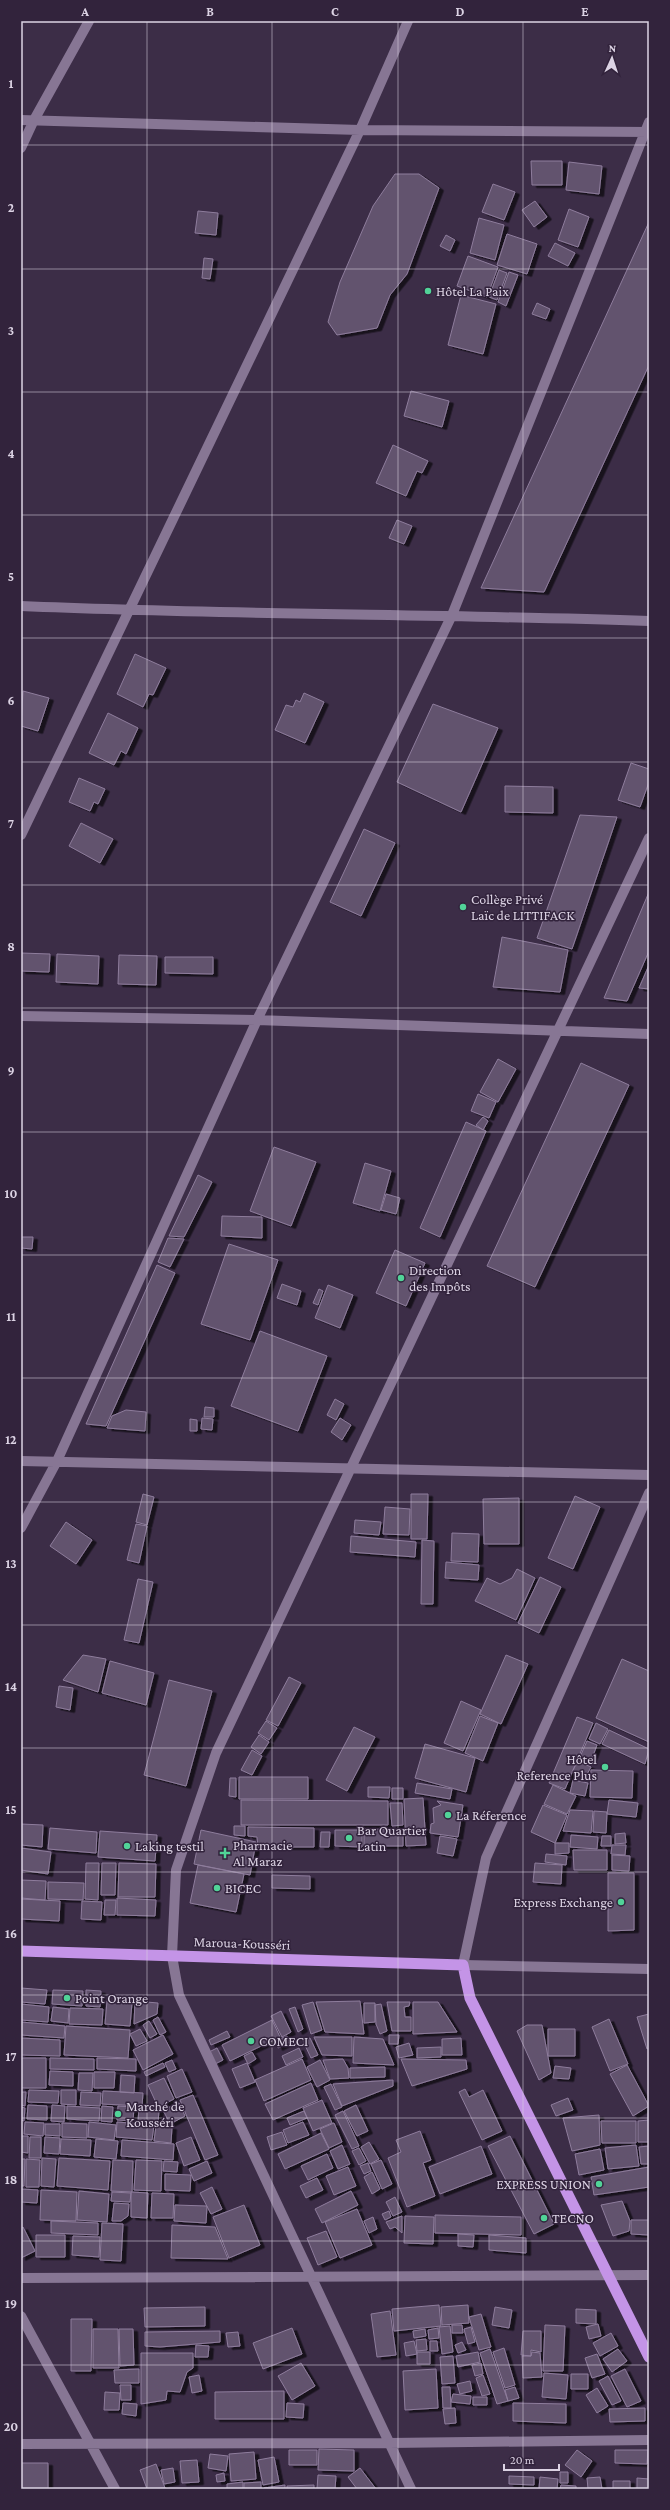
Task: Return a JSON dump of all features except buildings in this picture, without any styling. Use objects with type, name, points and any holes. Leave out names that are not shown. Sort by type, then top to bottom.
[{"type":"highway","name":"Maroua-Kousséri","points":[[21,1951],[463,1965]]},
{"type":"highway","points":[[463,1965],[470,1998],[649,2357]]},
{"type":"street","points":[[21,148],[34,120],[89,21]]},
{"type":"street","points":[[21,834],[127,611],[360,130],[408,21]]},
{"type":"street","points":[[21,120],[360,130],[647,132]]},
{"type":"street","points":[[21,1528],[57,1461],[257,1020],[452,615],[647,132],[649,122]]},
{"type":"street","points":[[21,606],[127,611],[452,615],[649,621]]},
{"type":"street","points":[[410,2489],[179,1995],[172,1956],[176,1870],[216,1753],[649,838]]},
{"type":"street","points":[[21,1016],[257,1020],[556,1032],[649,1034]]},
{"type":"street","points":[[21,1461],[649,1476]]},
{"type":"street","points":[[649,1493],[486,1858],[463,1965],[649,1969]]},
{"type":"street","points":[[21,2278],[649,2275]]},
{"type":"street","points":[[21,2316],[115,2489]]},
{"type":"street","points":[[21,2444],[389,2443],[649,2440]]},
{"type":"place","name":"Hôtel La Paix","points":[[428,291]]},
{"type":"place","name":"Collège Privé Laïc de LITTIFACK","points":[[463,907]]},
{"type":"place","name":"Direction des Impôts","points":[[401,1278]]},
{"type":"place","name":"Hôtel Reference Plus","points":[[605,1767]]},
{"type":"place","name":"La Réference","points":[[448,1815]]},
{"type":"place","name":"Bar Quartier Latin","points":[[349,1838]]},
{"type":"place","name":"Laking testil","points":[[127,1846]]},
{"type":"place","name":"Pharmacie Al Maraz","points":[[225,1853]]},
{"type":"place","name":"BICEC","points":[[217,1888]]},
{"type":"place","name":"Express Exchange","points":[[621,1902]]},
{"type":"place","name":"Point Orange","points":[[67,1998]]},
{"type":"place","name":"COMECI","points":[[251,2041]]},
{"type":"place","name":"Marché de Kousséri","points":[[118,2114]]},
{"type":"place","name":"EXPRESS UNION","points":[[599,2184]]},
{"type":"place","name":"TECNO","points":[[544,2218]]}]
